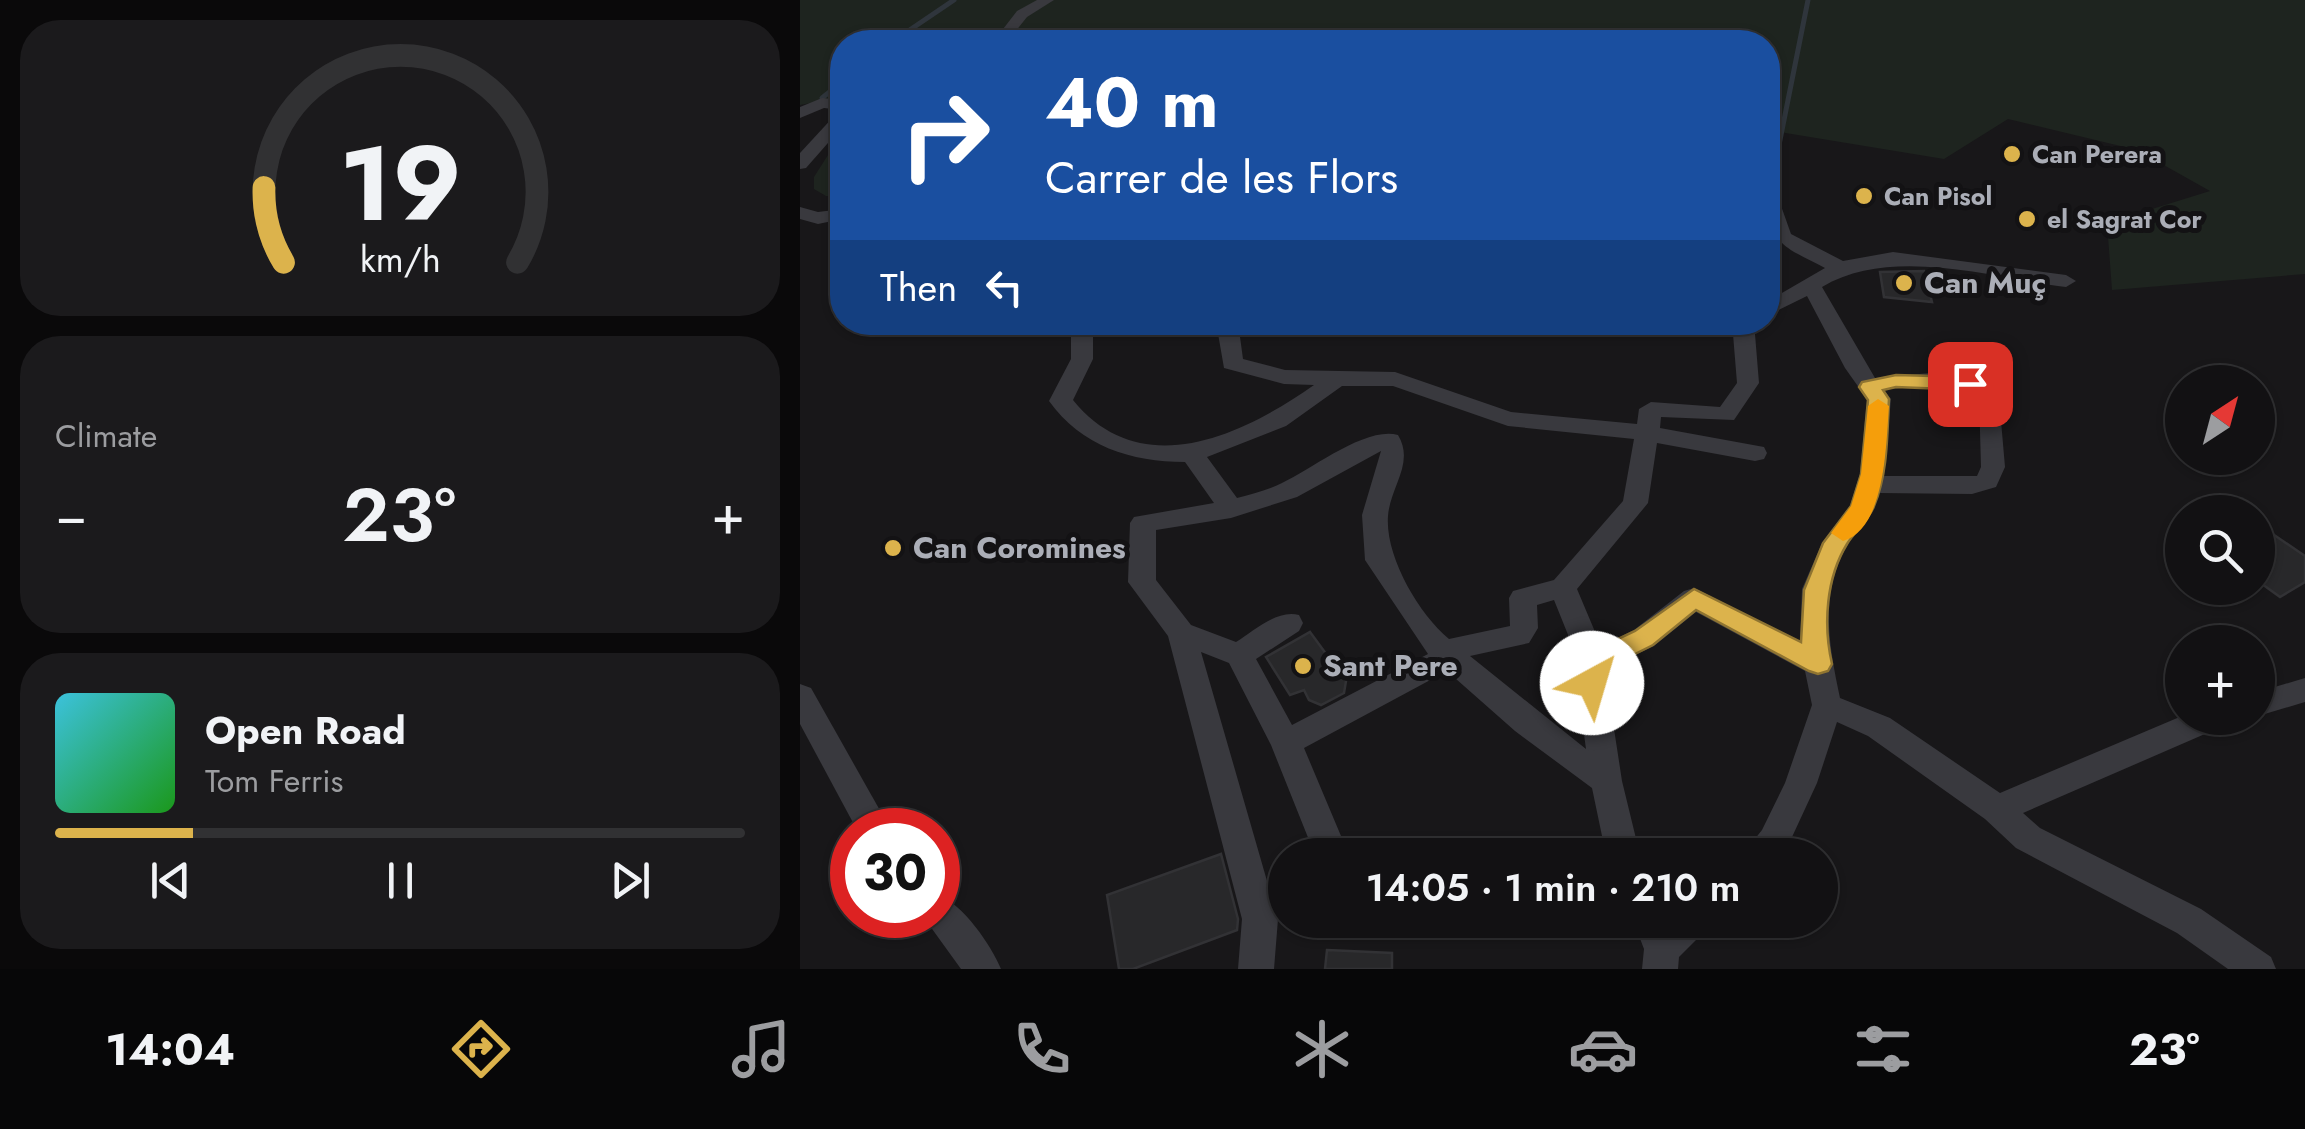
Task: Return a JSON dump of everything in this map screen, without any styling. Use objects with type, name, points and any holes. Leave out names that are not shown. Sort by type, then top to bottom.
[{"type":"street","points":[[1009,30],[1022,14],[1047,0]]},
{"type":"street","points":[[800,113],[822,103],[830,105]]},
{"type":"street","points":[[800,164],[830,123]]},
{"type":"street","points":[[800,213],[818,218],[830,216]]},
{"type":"street","points":[[1780,228],[1783,237],[1840,268]]},
{"type":"street","points":[[1780,302],[1840,268],[1893,258],[2066,281]]},
{"type":"street","points":[[1775,838],[1801,782],[1827,705],[1814,644],[1816,590],[1835,543],[1862,508],[1870,484],[1879,399],[1811,285]]},
{"type":"street","points":[[1082,335],[1082,358],[1061,401],[1077,420],[1115,444],[1166,454],[1192,454],[1278,421],[1336,379]]},
{"type":"street","points":[[1229,335],[1232,363],[1284,378],[1395,379],[1508,418],[1647,433],[1756,452]]},
{"type":"street","points":[[1286,743],[1446,654],[1519,635],[1524,628],[1523,598],[1563,588],[1635,503],[1651,409],[1726,416],[1748,382],[1743,335]]},
{"type":"street","points":[[1870,387],[1896,381],[1970,384],[1990,391],[1993,467],[1987,481],[1972,486],[1870,484]]},
{"type":"street","points":[[1256,969],[1260,919],[1181,633],[1142,582],[1143,522],[1231,509],[1288,491],[1364,448],[1390,440],[1394,456],[1375,516],[1378,560],[1431,640],[1526,722],[1606,781]]},
{"type":"street","points":[[1192,454],[1231,509]]},
{"type":"street","points":[[1563,588],[1594,662],[1592,683],[1606,781],[1619,838]]},
{"type":"street","points":[[1594,662],[1644,638],[1694,598],[1818,664]]},
{"type":"street","points":[[1239,655],[1289,624]]},
{"type":"street","points":[[1181,633],[1239,655],[1286,743],[1325,838]]},
{"type":"street","points":[[2275,699],[2305,690]]},
{"type":"street","points":[[800,696],[862,808]]},
{"type":"street","points":[[1827,705],[1879,727],[1997,808],[2028,838],[2188,922],[2252,966]]},
{"type":"street","points":[[1997,808],[2170,735]]},
{"type":"street","points":[[959,938],[983,969]]},
{"type":"shaded area","points":[[800,0],[2305,0],[2305,274],[2112,290],[2107,223],[2210,191],[2137,150],[2008,119],[1944,159],[1780,132],[1780,30],[830,30],[830,99],[800,105]]},
{"type":"shaded area","points":[[830,152],[830,196],[814,189],[814,177]]},
{"type":"building","name":"Can Muç","points":[[1924,271],[1932,302],[1884,297],[1880,272]]},
{"type":"building","points":[[2275,536],[2305,556],[2305,582],[2280,597],[2275,593]]},
{"type":"building","name":"Sant Pere","points":[[1310,632],[1346,681],[1344,693],[1321,705],[1309,700],[1304,690],[1290,695],[1266,657]]},
{"type":"building","points":[[1221,854],[1238,919],[1237,930],[1133,969],[1119,969],[1107,895]]},
{"type":"building","points":[[1327,950],[1392,953],[1392,969],[1325,969]]},
{"type":"waterway","points":[[910,30],[954,0]]},
{"type":"waterway","points":[[1780,140],[1808,0]]},
{"type":"waterway","points":[[822,98],[830,92]]},
{"type":"slow traffic","points":[[1843,533],[1862,508],[1872,474],[1878,406]]},
{"type":"place","name":"Can Perera","points":[[2012,154]]},
{"type":"place","name":"Can Pisol","points":[[1864,196]]},
{"type":"place","name":"el Sagrat Cor","points":[[2027,219]]},
{"type":"place","name":"Can Muç","points":[[1904,283]]},
{"type":"place","name":"Can Coromines","points":[[893,548]]},
{"type":"place","name":"Sant Pere","points":[[1303,666]]},
{"type":"route","points":[[1592,683],[1594,662],[1644,638],[1694,598],[1818,664],[1814,644],[1816,590],[1835,543],[1862,508],[1872,474],[1879,399],[1870,387],[1896,381],[1970,384]]}]
